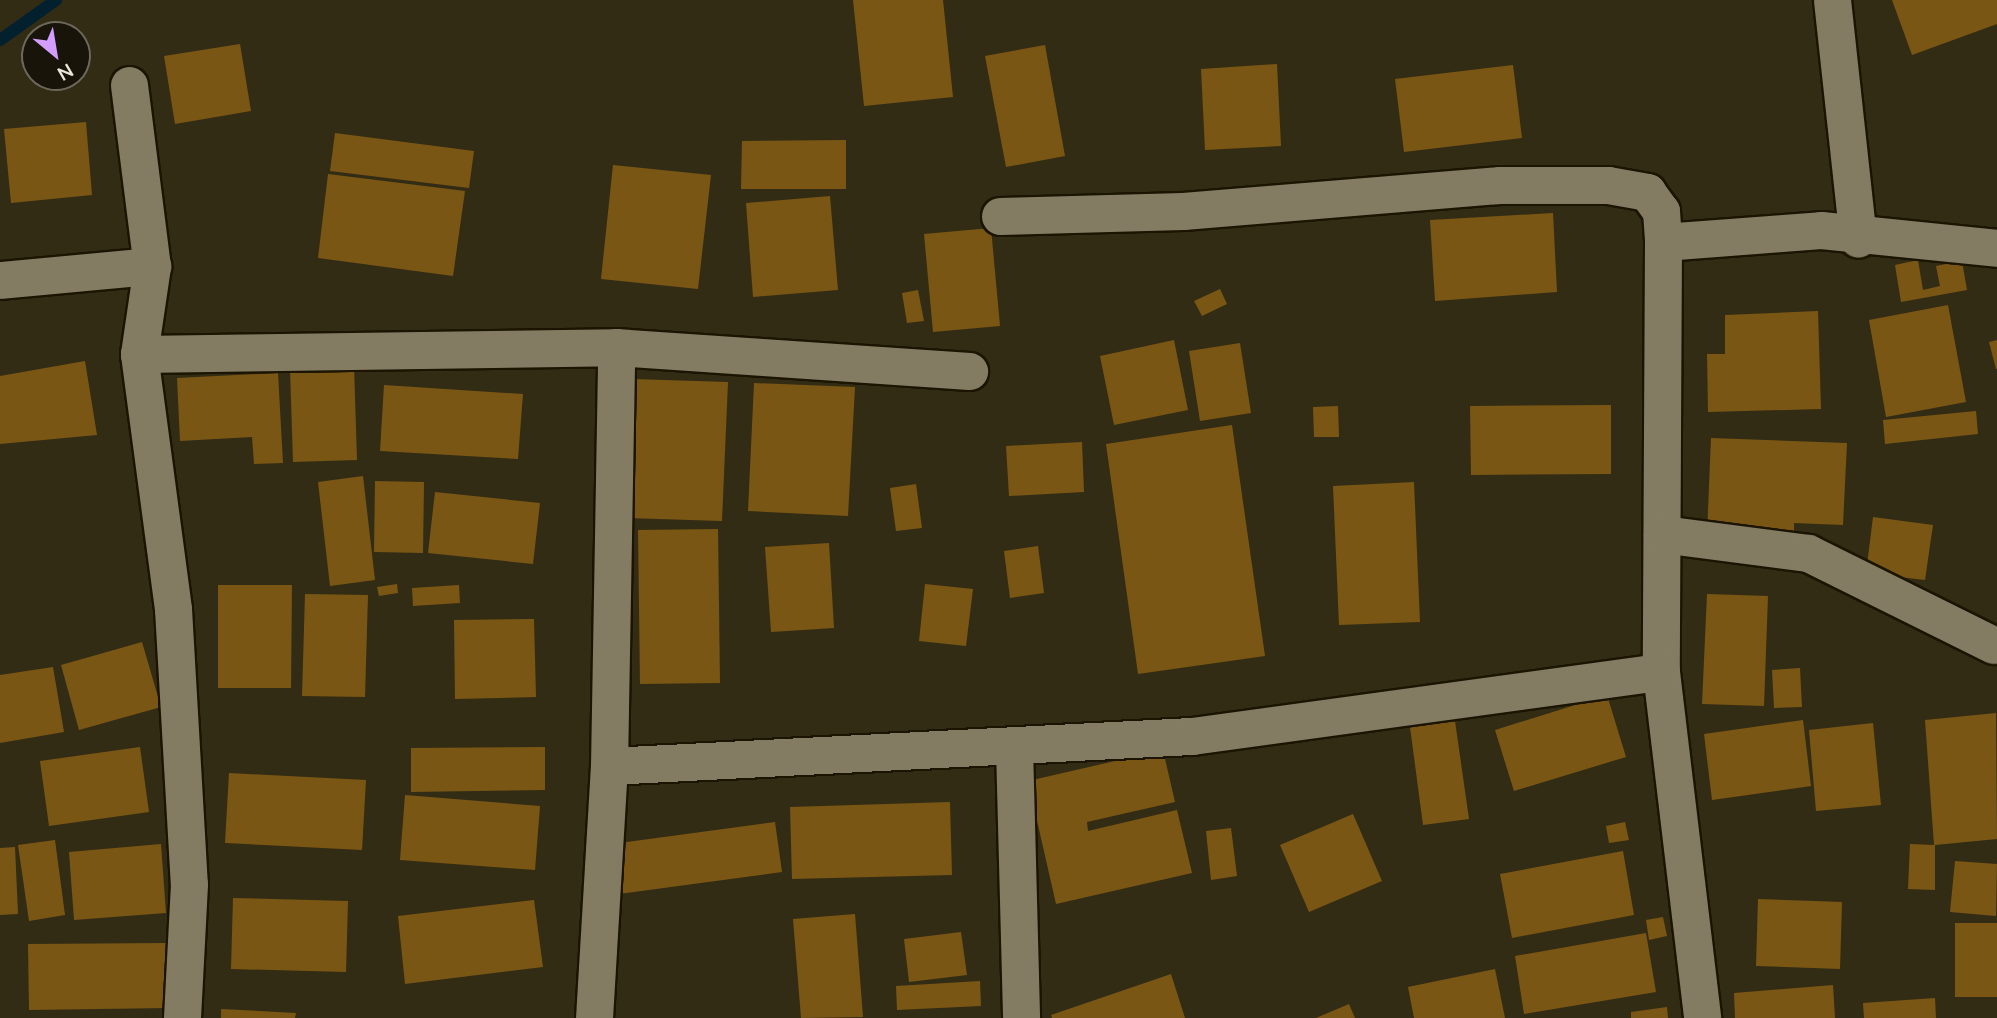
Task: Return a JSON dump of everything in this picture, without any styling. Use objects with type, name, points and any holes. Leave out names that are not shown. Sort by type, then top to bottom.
[{"type":"street","points":[[1832,0],[1858,239]]},
{"type":"street","points":[[129,85],[152,266],[139,354],[173,608],[189,884],[183,1018]]},
{"type":"street","points":[[1000,216],[1183,211],[1500,185],[1608,185],[1647,191],[1661,211],[1663,242],[1661,672],[1702,1018]]},
{"type":"street","points":[[1663,242],[1821,230],[1858,239],[1997,248]]},
{"type":"street","points":[[0,280],[152,266]]},
{"type":"street","points":[[139,354],[616,347],[969,371]]},
{"type":"street","points":[[594,1018],[608,766],[616,347]]},
{"type":"street","points":[[1662,534],[1808,553],[1993,645]]},
{"type":"street","points":[[608,766],[1192,736],[1661,672]]},
{"type":"street","points":[[1014,747],[1021,1018]]},
{"type":"building","points":[[853,0],[943,0],[953,97],[864,106]]},
{"type":"building","points":[[1892,0],[1997,0],[1997,24],[1912,55]]},
{"type":"building","points":[[240,44],[251,111],[175,124],[164,56]]},
{"type":"building","points":[[1045,45],[1065,156],[1006,167],[985,56]]},
{"type":"building","points":[[1277,64],[1281,146],[1205,150],[1201,69]]},
{"type":"building","points":[[1513,65],[1522,138],[1404,152],[1395,79]]},
{"type":"building","points":[[86,122],[92,195],[11,203],[4,129]]},
{"type":"building","points":[[335,133],[474,151],[469,188],[330,171]]},
{"type":"building","points":[[846,140],[846,189],[741,189],[742,141]]},
{"type":"building","points":[[613,165],[711,175],[698,289],[601,279]]},
{"type":"building","points":[[328,174],[465,191],[453,276],[318,258]]},
{"type":"building","points":[[830,196],[838,290],[753,297],[746,203]]},
{"type":"building","points":[[1553,213],[1557,292],[1435,301],[1430,220]]},
{"type":"building","points":[[991,228],[1000,326],[933,332],[924,234]]},
{"type":"building","points":[[1918,260],[1923,290],[1940,286],[1936,266],[1962,261],[1967,290],[1901,302],[1895,265]]},
{"type":"building","points":[[1220,289],[1227,304],[1202,316],[1194,301]]},
{"type":"building","points":[[918,290],[924,321],[907,323],[902,293]]},
{"type":"building","points":[[1948,305],[1966,402],[1886,417],[1869,320]]},
{"type":"building","points":[[1818,311],[1821,409],[1708,412],[1707,354],[1725,354],[1725,315]]},
{"type":"building","points":[[1174,340],[1188,410],[1114,425],[1100,356]]},
{"type":"building","points":[[1997,340],[1997,369],[1996,369],[1989,342]]},
{"type":"building","points":[[1240,343],[1251,413],[1200,421],[1189,351]]},
{"type":"building","points":[[85,361],[97,435],[0,444],[0,376]]},
{"type":"building","points":[[354,366],[357,460],[293,462],[290,369]]},
{"type":"building","points":[[278,373],[283,463],[254,464],[252,437],[180,441],[177,378]]},
{"type":"building","points":[[632,379],[728,382],[722,521],[627,518]]},
{"type":"building","points":[[754,383],[855,387],[848,516],[748,511]]},
{"type":"building","points":[[384,385],[523,394],[518,459],[380,451]]},
{"type":"building","points":[[1611,405],[1611,474],[1471,475],[1470,406]]},
{"type":"building","points":[[1338,406],[1339,437],[1314,437],[1313,407]]},
{"type":"building","points":[[1976,411],[1978,434],[1885,444],[1883,420]]},
{"type":"building","points":[[1232,425],[1265,656],[1138,674],[1106,444]]},
{"type":"building","points":[[1711,438],[1847,443],[1843,525],[1794,523],[1794,538],[1707,534]]},
{"type":"building","points":[[1082,442],[1084,492],[1009,496],[1006,446]]},
{"type":"building","points":[[363,476],[375,580],[330,586],[318,482]]},
{"type":"building","points":[[375,481],[424,482],[423,553],[374,552]]},
{"type":"building","points":[[1414,482],[1420,622],[1339,625],[1333,486]]},
{"type":"building","points":[[916,484],[922,528],[896,531],[890,488]]},
{"type":"building","points":[[435,492],[540,503],[533,564],[428,553]]},
{"type":"building","points":[[1873,517],[1933,525],[1925,580],[1866,573]]},
{"type":"building","points":[[718,529],[720,683],[640,684],[638,530]]},
{"type":"building","points":[[829,543],[834,628],[771,632],[765,547]]},
{"type":"building","points":[[1038,546],[1044,593],[1010,598],[1004,551]]},
{"type":"building","points":[[397,584],[398,593],[379,596],[377,587]]},
{"type":"building","points":[[925,584],[973,589],[966,646],[919,641]]},
{"type":"building","points":[[218,585],[292,585],[291,688],[218,688]]},
{"type":"building","points":[[459,585],[460,603],[413,606],[412,588]]},
{"type":"building","points":[[305,594],[368,595],[365,697],[302,696]]},
{"type":"building","points":[[1707,594],[1768,596],[1764,706],[1702,704]]},
{"type":"building","points":[[534,619],[536,697],[455,699],[454,620]]},
{"type":"building","points":[[142,642],[161,707],[79,730],[61,665]]},
{"type":"building","points":[[53,667],[64,732],[0,743],[0,675]]},
{"type":"building","points":[[1800,668],[1802,707],[1774,708],[1772,670]]},
{"type":"building","points":[[1607,695],[1626,757],[1514,791],[1495,730]]},
{"type":"building","points":[[1996,713],[1997,839],[1935,845],[1935,890],[1908,889],[1910,844],[1934,845],[1925,720]]},
{"type":"building","points":[[1803,720],[1811,786],[1712,800],[1704,734]]},
{"type":"building","points":[[1455,721],[1469,819],[1423,825],[1410,727]]},
{"type":"building","points":[[1873,723],[1881,805],[1816,811],[1809,730]]},
{"type":"building","points":[[140,747],[149,812],[49,826],[40,761]]},
{"type":"building","points":[[545,747],[545,790],[411,792],[411,748]]},
{"type":"building","points":[[1163,750],[1175,802],[1087,822],[1088,831],[1177,810],[1192,873],[1056,904],[1028,781]]},
{"type":"building","points":[[229,773],[366,780],[362,850],[225,843]]},
{"type":"building","points":[[405,795],[540,806],[535,870],[400,860]]},
{"type":"building","points":[[950,802],[952,875],[792,879],[790,807]]},
{"type":"building","points":[[1353,814],[1382,881],[1309,912],[1280,845]]},
{"type":"building","points":[[775,822],[782,872],[619,894],[612,844]]},
{"type":"building","points":[[1625,822],[1629,840],[1609,843],[1606,826]]},
{"type":"building","points":[[1231,828],[1237,876],[1211,880],[1206,831]]},
{"type":"building","points":[[55,840],[65,915],[29,921],[18,845]]},
{"type":"building","points":[[161,844],[166,913],[74,920],[69,852]]},
{"type":"building","points":[[15,847],[18,914],[0,915],[0,848]]},
{"type":"building","points":[[1623,851],[1634,915],[1512,938],[1500,874]]},
{"type":"building","points":[[1955,861],[1997,864],[1996,916],[1950,912]]},
{"type":"building","points":[[233,898],[348,901],[346,972],[231,969]]},
{"type":"building","points":[[1758,899],[1842,902],[1840,969],[1756,966]]},
{"type":"building","points":[[534,900],[543,967],[405,984],[398,916]]},
{"type":"building","points":[[855,914],[863,1017],[801,1018],[793,919]]},
{"type":"building","points":[[1663,917],[1667,936],[1649,940],[1646,920]]},
{"type":"building","points":[[1955,923],[1997,923],[1997,997],[1955,997]]},
{"type":"building","points":[[961,932],[967,975],[909,982],[904,939]]},
{"type":"building","points":[[1646,933],[1656,992],[1524,1014],[1515,956]]},
{"type":"building","points":[[168,943],[168,1008],[29,1010],[28,944]]},
{"type":"building","points":[[1495,969],[1505,1018],[1414,1018],[1408,987]]},
{"type":"building","points":[[1171,974],[1185,1018],[1052,1018],[1051,1015]]},
{"type":"building","points":[[980,981],[981,1006],[897,1010],[896,986]]},
{"type":"building","points":[[1833,985],[1835,1018],[1735,1018],[1734,993]]},
{"type":"building","points":[[1935,998],[1936,1018],[1864,1018],[1863,1003]]},
{"type":"building","points":[[1349,1004],[1355,1018],[1316,1018]]},
{"type":"building","points":[[1667,1007],[1668,1018],[1631,1018],[1631,1012]]},
{"type":"building","points":[[221,1009],[296,1013],[295,1018],[221,1018]]},
{"type":"waterway","points":[[0,40],[56,0]]}]
